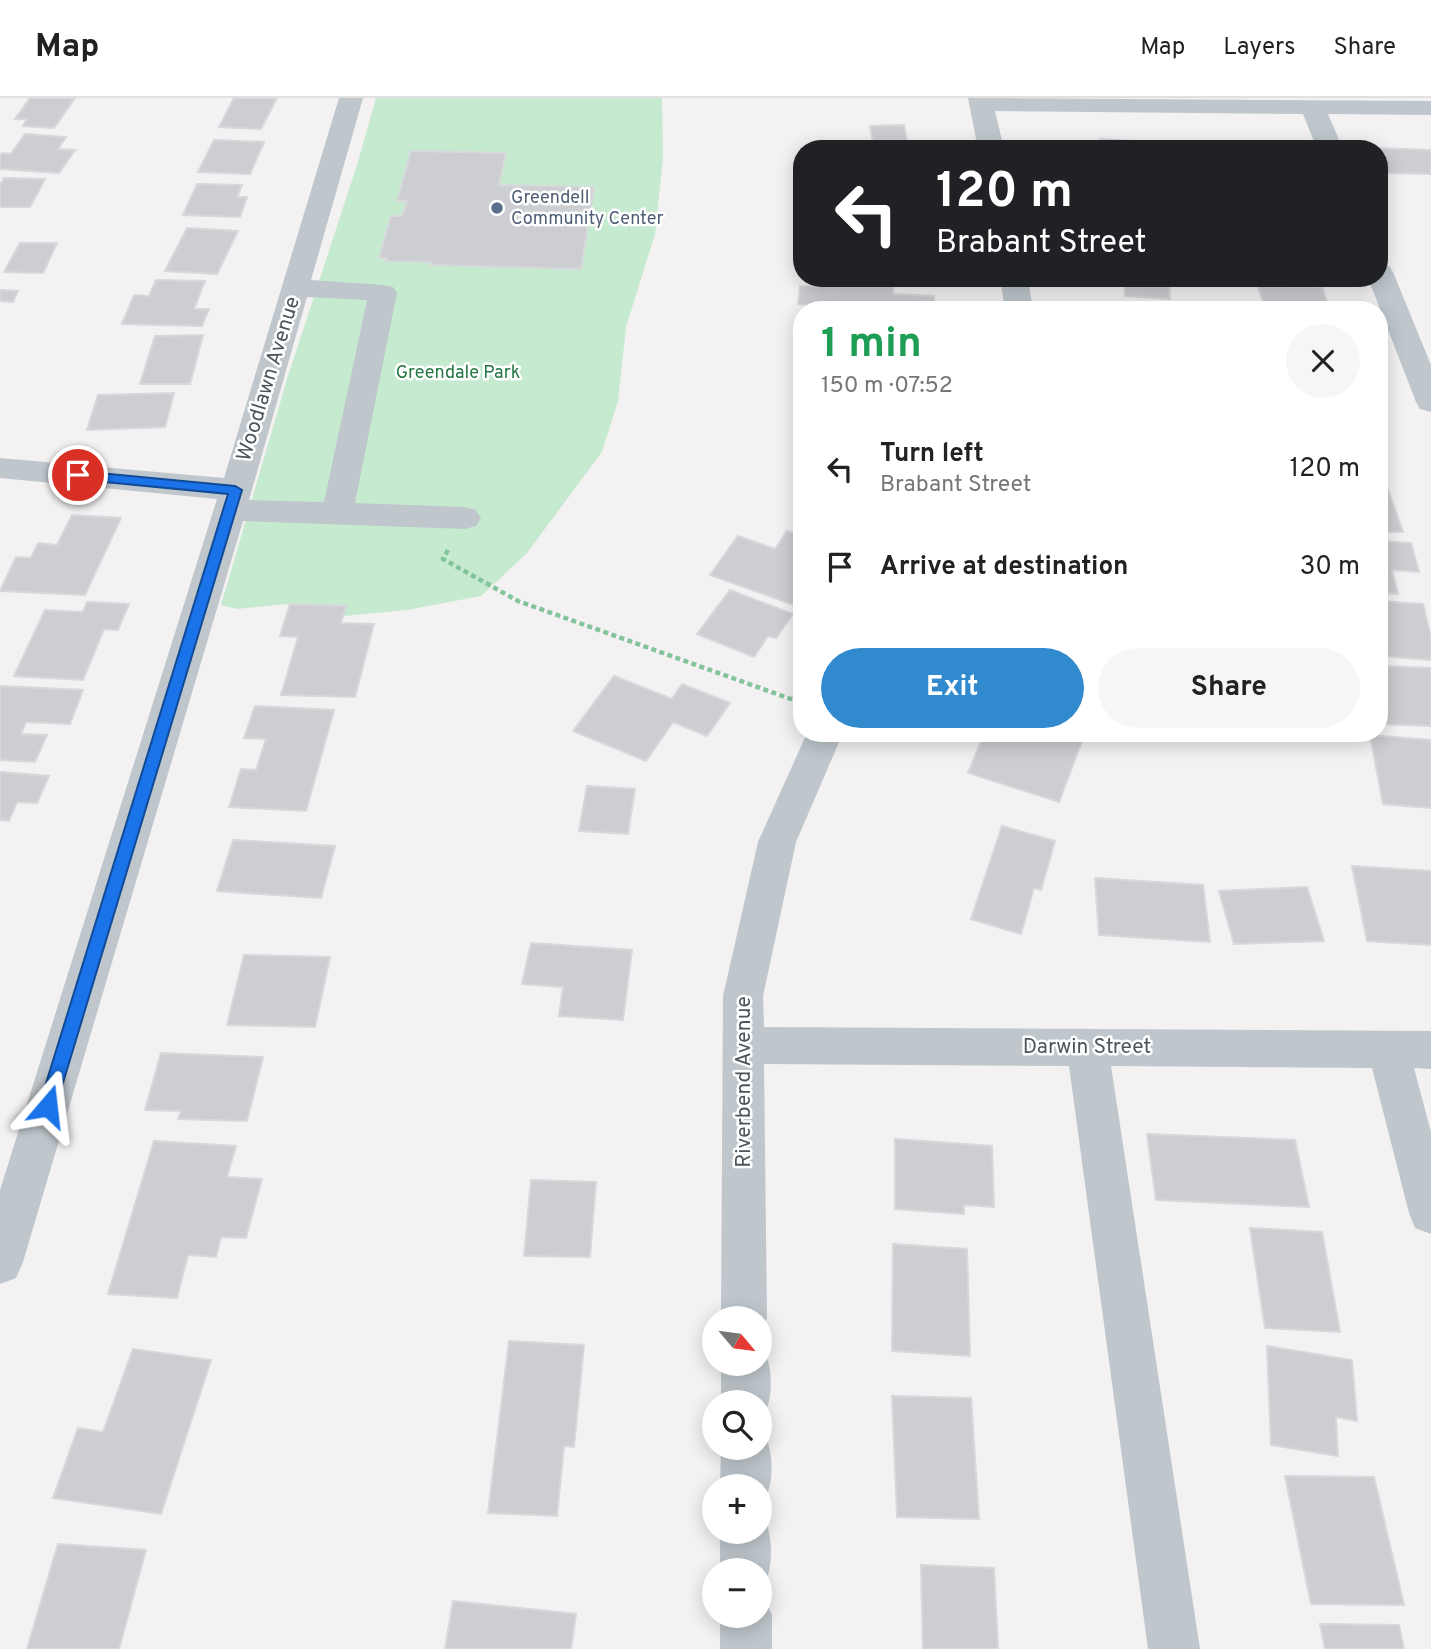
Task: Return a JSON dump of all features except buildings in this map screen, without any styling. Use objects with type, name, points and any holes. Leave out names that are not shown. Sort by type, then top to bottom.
[{"type":"street","name":"Woodlawn Avenue","points":[[0,1262],[297,288],[351,98]]},
{"type":"street","points":[[989,140],[981,101],[1311,103],[1431,108]]},
{"type":"street","points":[[1311,103],[1326,140]]},
{"type":"street","points":[[1385,287],[1431,402]]},
{"type":"street","points":[[297,288],[383,293],[337,514]]},
{"type":"street","points":[[0,468],[337,514],[465,518]]},
{"type":"street","name":"Riverbend Avenue","points":[[744,1306],[743,996],[777,842],[821,742]]},
{"type":"street","name":"Darwin Street","points":[[743,1045],[1431,1050]]},
{"type":"street","points":[[1087,1047],[1174,1649]]},
{"type":"street","points":[[1388,1051],[1431,1213]]},
{"type":"street","points":[[746,1628],[746,1649]]},
{"type":"path","points":[[465,518],[443,559],[518,601],[793,700]]},
{"type":"green space","name":"Greendale Park","points":[[376,98],[662,98],[663,158],[655,234],[626,327],[618,401],[602,452],[527,553],[481,596],[407,610],[344,616],[286,604],[237,609],[221,605],[288,376],[357,165]]},
{"type":"place","name":"Greendell Community Center","points":[[497,208]]},
{"type":"route","points":[[48,1106],[235,490],[78,475]]}]
